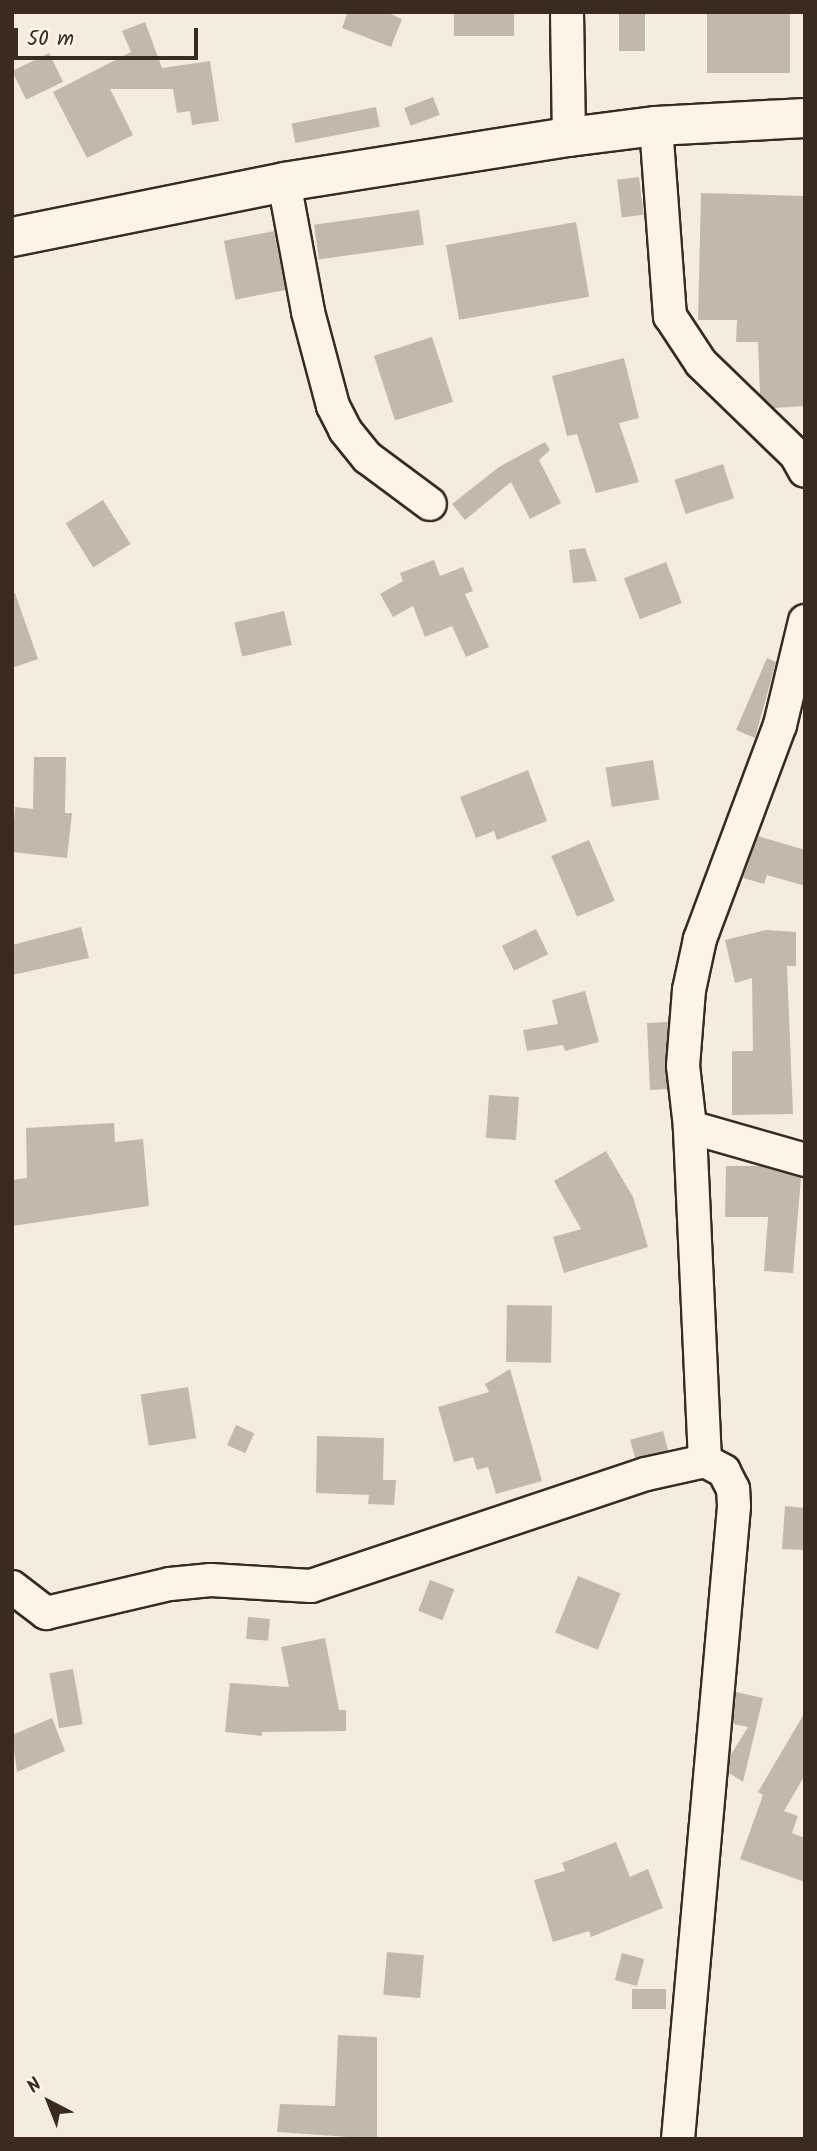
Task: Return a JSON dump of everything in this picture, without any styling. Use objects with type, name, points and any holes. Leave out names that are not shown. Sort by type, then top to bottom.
[{"type":"main road","points":[[12,237],[284,182],[569,137],[656,126],[805,118]]},
{"type":"street","points":[[567,12],[569,137]]},
{"type":"street","points":[[656,126],[670,316],[701,363],[796,455],[805,471]]},
{"type":"street","points":[[284,182],[308,312],[333,406],[368,458],[430,504]]},
{"type":"street","points":[[705,1461],[690,1127],[683,1066],[689,990],[700,939],[780,725],[805,621]]},
{"type":"street","points":[[690,1127],[805,1160]]},
{"type":"street","points":[[12,1587],[46,1613],[170,1584],[211,1580],[311,1586],[622,1481],[705,1461],[724,1471],[733,1489],[734,1506],[678,2139]]},
{"type":"building","points":[[348,12],[386,12],[402,19],[391,47],[342,28]]},
{"type":"building","points":[[454,12],[514,12],[514,36],[454,36]]},
{"type":"building","points":[[619,12],[645,12],[645,51],[619,51]]},
{"type":"building","points":[[707,12],[790,12],[790,73],[707,73]]},
{"type":"building","points":[[145,22],[162,68],[210,61],[219,121],[192,125],[190,111],[177,113],[173,89],[110,89],[133,135],[87,158],[53,92],[131,52],[122,31]]},
{"type":"building","points":[[49,53],[63,82],[26,100],[12,71]]},
{"type":"building","points":[[433,97],[440,115],[411,126],[404,108]]},
{"type":"building","points":[[376,107],[380,127],[295,143],[292,123]]},
{"type":"building","points":[[639,177],[644,215],[622,217],[617,180]]},
{"type":"building","points":[[701,193],[805,196],[805,406],[774,408],[760,394],[758,342],[736,342],[737,320],[698,320]]},
{"type":"building","points":[[419,210],[424,245],[319,259],[314,225]]},
{"type":"building","points":[[576,222],[589,297],[459,320],[446,245]]},
{"type":"building","points":[[274,231],[285,290],[235,300],[224,241]]},
{"type":"building","points":[[432,337],[453,402],[395,421],[374,356]]},
{"type":"building","points":[[624,358],[639,418],[619,423],[639,482],[596,493],[577,434],[567,436],[552,376]]},
{"type":"building","points":[[545,442],[550,450],[539,460],[561,503],[530,519],[511,482],[465,520],[452,504],[499,467]]},
{"type":"building","points":[[723,464],[734,498],[686,514],[674,480]]},
{"type":"building","points":[[103,500],[131,544],[93,567],[66,523]]},
{"type":"building","points":[[585,548],[597,581],[573,583],[569,550]]},
{"type":"building","points":[[434,560],[440,576],[463,567],[473,591],[465,594],[489,647],[466,657],[452,626],[425,637],[413,606],[393,617],[380,594],[403,581],[400,573]]},
{"type":"building","points":[[666,562],[682,603],[640,619],[624,578]]},
{"type":"building","points":[[15,593],[38,659],[12,668],[12,594]]},
{"type":"building","points":[[284,611],[292,645],[242,657],[234,622]]},
{"type":"building","points":[[767,658],[776,662],[755,738],[736,730]]},
{"type":"building","points":[[34,757],[66,757],[65,813],[72,813],[67,858],[12,852],[15,807],[33,809]]},
{"type":"building","points":[[653,760],[659,800],[612,807],[606,768]]},
{"type":"building","points":[[528,770],[547,821],[497,840],[494,831],[476,838],[460,797]]},
{"type":"building","points":[[758,836],[805,850],[805,886],[767,875],[764,884],[743,878]]},
{"type":"building","points":[[589,840],[615,901],[577,917],[551,856]]},
{"type":"building","points":[[81,927],[89,958],[12,975],[12,945]]},
{"type":"building","points":[[536,929],[548,954],[514,971],[502,946]]},
{"type":"building","points":[[766,930],[796,932],[796,966],[787,966],[793,1114],[732,1115],[732,1051],[753,1051],[752,978],[735,983],[725,940]]},
{"type":"building","points":[[585,991],[599,1042],[565,1051],[563,1045],[527,1051],[523,1030],[558,1024],[552,1000]]},
{"type":"building","points":[[668,1022],[667,1089],[650,1090],[647,1023]]},
{"type":"building","points":[[489,1095],[519,1097],[516,1140],[486,1138]]},
{"type":"building","points":[[114,1123],[115,1142],[143,1139],[149,1206],[12,1226],[12,1180],[27,1178],[26,1128]]},
{"type":"building","points":[[606,1151],[633,1197],[648,1247],[564,1273],[553,1237],[581,1229],[554,1181]]},
{"type":"building","points":[[726,1166],[760,1166],[801,1178],[793,1273],[764,1271],[768,1217],[725,1217]]},
{"type":"building","points":[[507,1305],[552,1306],[551,1363],[506,1362]]},
{"type":"building","points":[[510,1369],[542,1481],[496,1494],[488,1467],[477,1470],[473,1457],[454,1462],[438,1407],[489,1392],[485,1384]]},
{"type":"building","points":[[188,1387],[196,1438],[149,1446],[141,1395]]},
{"type":"building","points":[[236,1425],[254,1433],[245,1453],[227,1445]]},
{"type":"building","points":[[663,1431],[668,1450],[635,1459],[630,1440]]},
{"type":"building","points":[[317,1436],[384,1438],[383,1480],[396,1480],[394,1505],[368,1504],[369,1495],[316,1493]]},
{"type":"building","points":[[785,1506],[805,1508],[805,1550],[782,1549]]},
{"type":"building","points":[[578,1576],[621,1593],[598,1650],[555,1633]]},
{"type":"building","points":[[430,1580],[454,1589],[442,1620],[418,1611]]},
{"type":"building","points":[[248,1617],[270,1619],[268,1641],[246,1639]]},
{"type":"building","points":[[325,1638],[339,1710],[346,1710],[346,1731],[262,1732],[262,1736],[225,1732],[230,1683],[289,1687],[281,1647]]},
{"type":"building","points":[[73,1669],[83,1724],[59,1728],[49,1673]]},
{"type":"building","points":[[736,1692],[763,1698],[743,1782],[729,1773],[730,1756],[748,1727],[733,1724]]},
{"type":"building","points":[[805,1712],[805,1775],[784,1811],[798,1816],[792,1833],[805,1838],[805,1882],[740,1859],[763,1795],[758,1792]]},
{"type":"building","points":[[52,1718],[65,1751],[17,1772],[12,1735]]},
{"type":"building","points":[[616,1842],[630,1877],[648,1869],[663,1908],[591,1937],[589,1931],[553,1942],[534,1880],[565,1871],[562,1863]]},
{"type":"building","points":[[387,1952],[424,1955],[420,1998],[383,1995]]},
{"type":"building","points":[[622,1953],[644,1959],[637,1986],[615,1980]]},
{"type":"building","points":[[632,1989],[666,1989],[666,2009],[632,2009]]},
{"type":"building","points":[[338,2035],[377,2037],[377,2139],[277,2132],[280,2104],[335,2106]]}]
